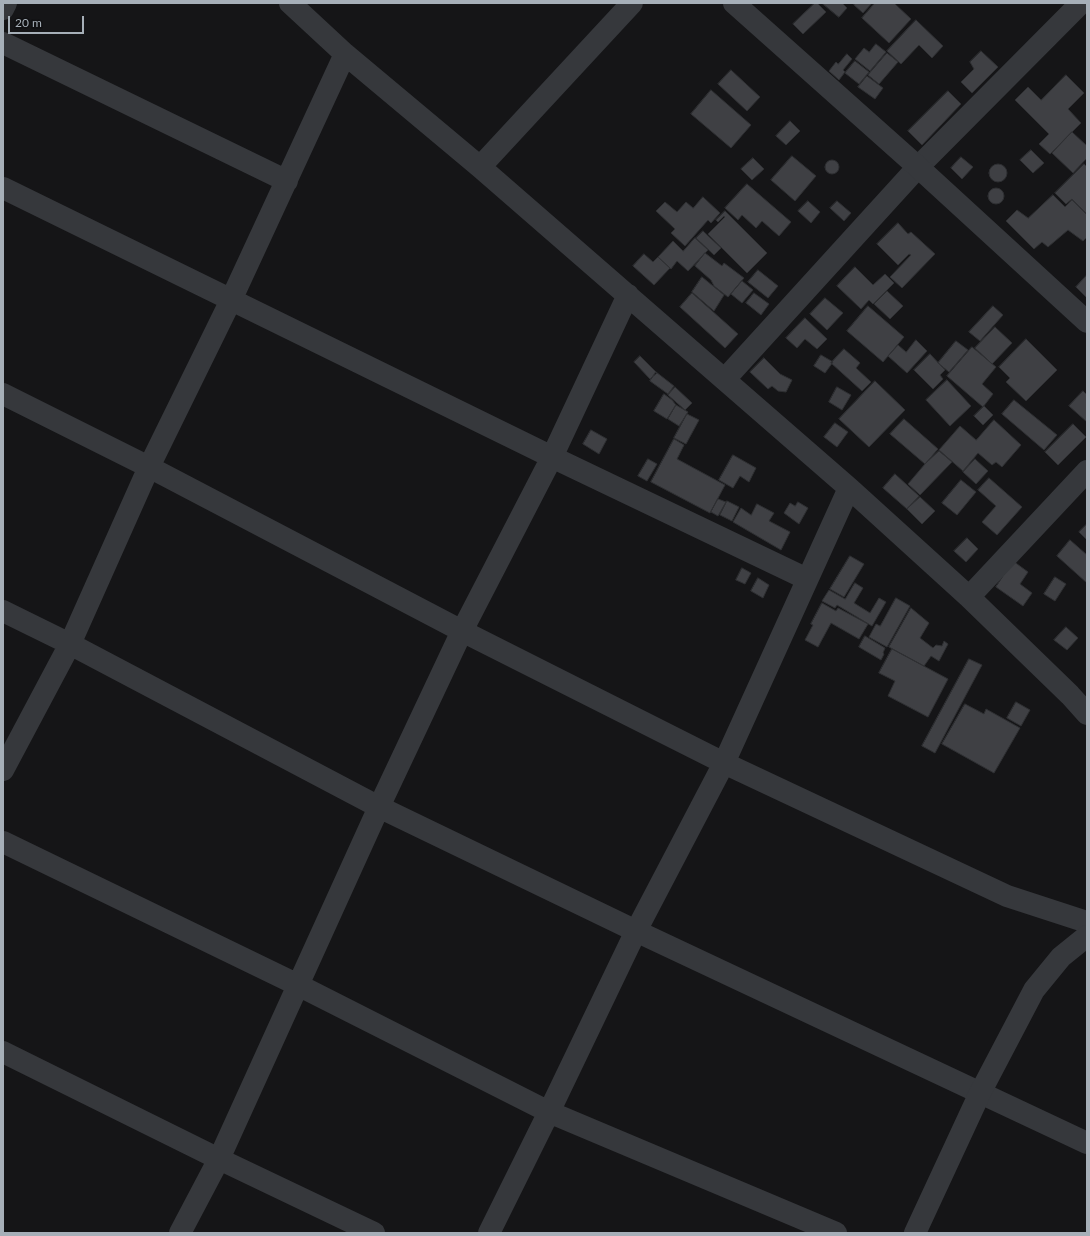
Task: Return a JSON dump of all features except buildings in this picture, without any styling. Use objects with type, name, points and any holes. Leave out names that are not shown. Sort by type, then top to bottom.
[{"type":"street","points":[[3,9],[6,3]]},
{"type":"street","points":[[290,3],[345,54],[480,167],[849,488],[969,597],[1070,695],[1087,714]]},
{"type":"street","points":[[480,167],[632,3]]},
{"type":"street","points":[[734,3],[918,167],[1087,322]]},
{"type":"street","points":[[725,379],[918,167],[1081,3]]},
{"type":"street","points":[[3,43],[287,181]]},
{"type":"street","points":[[3,770],[70,644],[149,467],[231,300],[345,54]]},
{"type":"street","points":[[3,188],[552,457],[807,579]]},
{"type":"street","points":[[180,1233],[219,1159],[379,808],[462,631],[552,457],[628,295]]},
{"type":"street","points":[[3,394],[149,467],[462,631],[724,763],[1007,896],[1087,922]]},
{"type":"street","points":[[969,597],[1087,471]]},
{"type":"street","points":[[489,1233],[636,931],[724,763],[849,488]]},
{"type":"street","points":[[3,611],[70,644],[379,808],[636,931],[1087,1143]]},
{"type":"street","points":[[3,842],[298,985],[549,1112],[836,1233]]},
{"type":"street","points":[[915,1233],[980,1093],[1034,990],[1061,957],[1087,936]]},
{"type":"street","points":[[3,1052],[219,1159],[374,1233]]}]
